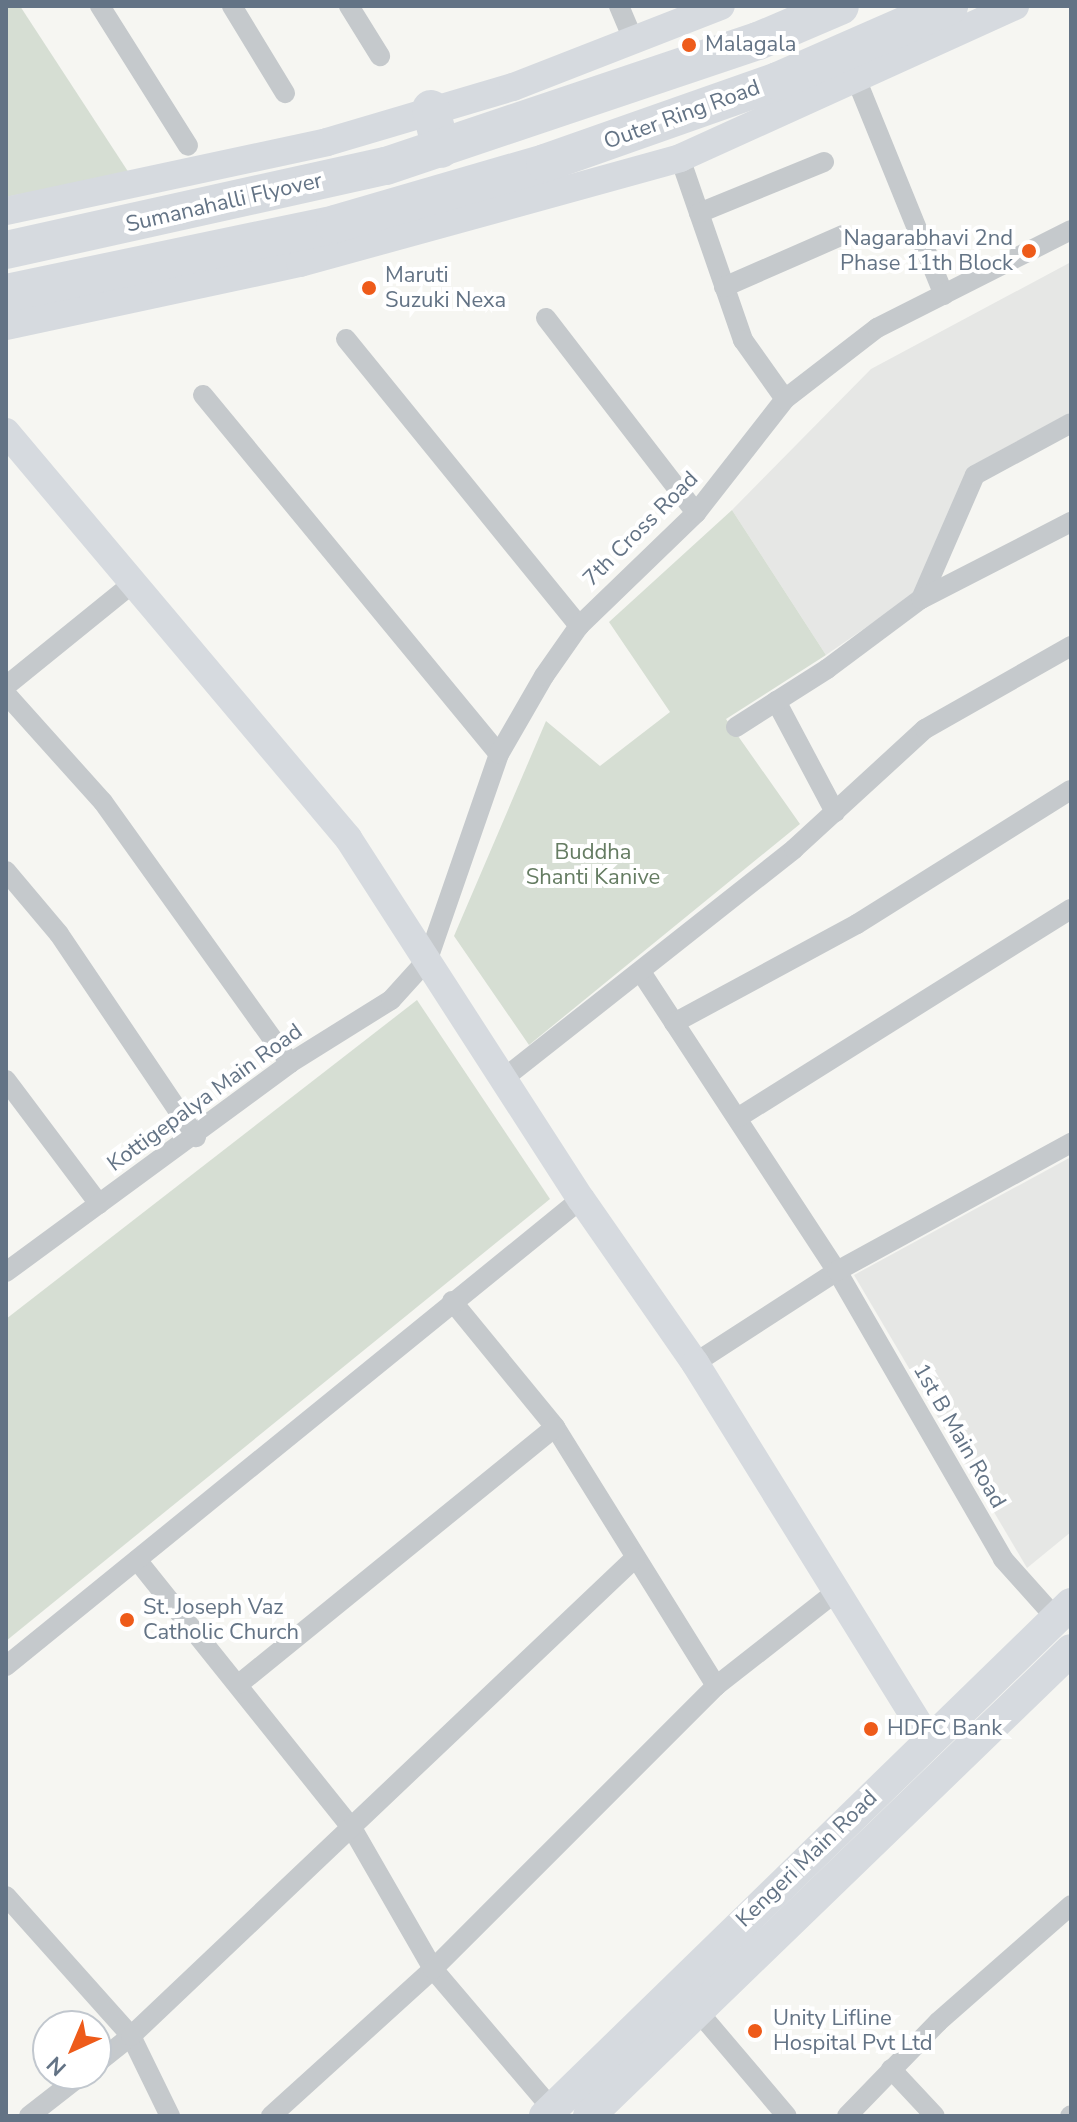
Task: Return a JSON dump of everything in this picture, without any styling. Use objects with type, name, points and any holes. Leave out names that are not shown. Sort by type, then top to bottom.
[{"type":"highway","name":"Outer Ring Road","points":[[441,149],[758,41],[840,6]]},
{"type":"highway","name":"Outer Ring Road","points":[[410,217],[545,163],[705,108],[949,6]]},
{"type":"highway","points":[[431,109],[441,149]]},
{"type":"highway","name":"Sumanahalli Flyover","points":[[6,250],[215,206],[441,149]]},
{"type":"highway","name":"Sumanahalli Flyover","points":[[6,293],[410,217]]},
{"type":"main road","name":"Kengeri Main Road","points":[[589,2116],[687,1998],[929,1740],[1062,1610]]},
{"type":"main road","name":"Kengeri Main Road","points":[[548,2113],[687,1998],[1071,1650]]},
{"type":"street","points":[[100,6],[188,146]]},
{"type":"street","points":[[232,6],[285,93]]},
{"type":"street","points":[[349,6],[380,56]]},
{"type":"street","points":[[619,6],[634,41]]},
{"type":"street","points":[[6,211],[279,154],[513,87],[721,6]]},
{"type":"street","points":[[6,326],[300,263],[410,217],[680,158],[857,81],[1015,6]]},
{"type":"street","points":[[857,81],[944,295]]},
{"type":"street","points":[[680,158],[743,340],[785,399]]},
{"type":"street","points":[[699,213],[824,162]]},
{"type":"street","name":"7th Cross Road","points":[[428,959],[499,754],[579,626],[696,513],[785,399],[877,328],[1071,230]]},
{"type":"street","points":[[724,287],[843,235]]},
{"type":"street","points":[[546,318],[696,513]]},
{"type":"street","points":[[346,339],[579,626]]},
{"type":"street","points":[[203,395],[499,754]]},
{"type":"street","points":[[921,599],[975,475],[1071,423]]},
{"type":"street","points":[[6,432],[348,838],[581,1199],[695,1363],[929,1740]]},
{"type":"street","points":[[736,727],[921,599],[1071,522]]},
{"type":"street","points":[[6,686],[133,583]]},
{"type":"street","points":[[503,1079],[641,972],[835,812],[925,729],[1071,646]]},
{"type":"street","points":[[6,694],[103,802],[290,1063]]},
{"type":"street","points":[[776,701],[835,812]]},
{"type":"street","points":[[674,1023],[857,924],[1071,790]]},
{"type":"street","points":[[6,871],[59,934],[196,1137]]},
{"type":"street","points":[[739,1117],[1071,909]]},
{"type":"street","name":"Kottigepalya Main Road","points":[[6,1272],[196,1137],[290,1063],[391,1000],[428,959]]},
{"type":"street","name":"1st B Main Road","points":[[641,972],[739,1117],[837,1271],[1003,1559],[1062,1610]]},
{"type":"street","points":[[6,1080],[99,1204]]},
{"type":"street","points":[[695,1363],[837,1271],[1071,1143]]},
{"type":"street","points":[[6,1666],[581,1199]]},
{"type":"street","points":[[452,1301],[555,1427],[716,1686]]},
{"type":"street","points":[[239,1684],[555,1427]]},
{"type":"street","points":[[112,2051],[635,1558]]},
{"type":"street","points":[[137,1560],[352,1828],[433,1969],[548,2113]]},
{"type":"street","points":[[271,2116],[433,1969],[716,1686],[837,1591]]},
{"type":"street","points":[[6,1896],[131,2036],[170,2116]]},
{"type":"street","points":[[847,2116],[891,2069],[1071,1905]]},
{"type":"street","points":[[687,1998],[787,2116]]},
{"type":"street","points":[[891,2069],[935,2116]]},
{"type":"street","points":[[29,2116],[62,2090]]},
{"type":"shaded area","points":[[1071,262],[1071,412],[968,468],[913,595],[826,655],[732,510],[871,369]]},
{"type":"shaded area","points":[[1071,1157],[1071,1532],[1027,1568],[854,1275]]},
{"type":"green space","points":[[6,6],[20,6],[129,173],[6,197]]},
{"type":"green space","name":"Buddha Shanti Kanive","points":[[732,510],[826,655],[726,719],[800,824],[529,1045],[454,936],[546,721],[600,766],[670,712],[609,622]]},
{"type":"green space","points":[[417,1000],[550,1199],[6,1641],[6,1319]]},
{"type":"place","name":"Malagala","points":[[689,45]]},
{"type":"place","name":"Nagarabhavi 2nd Phase 11th Block","points":[[1029,251]]},
{"type":"place","name":"Maruti Suzuki Nexa","points":[[369,288]]},
{"type":"place","name":"St. Joseph Vaz Catholic Church","points":[[127,1620]]},
{"type":"place","name":"HDFC Bank","points":[[871,1729]]},
{"type":"place","name":"Unity Lifline Hospital Pvt Ltd","points":[[755,2031]]}]
